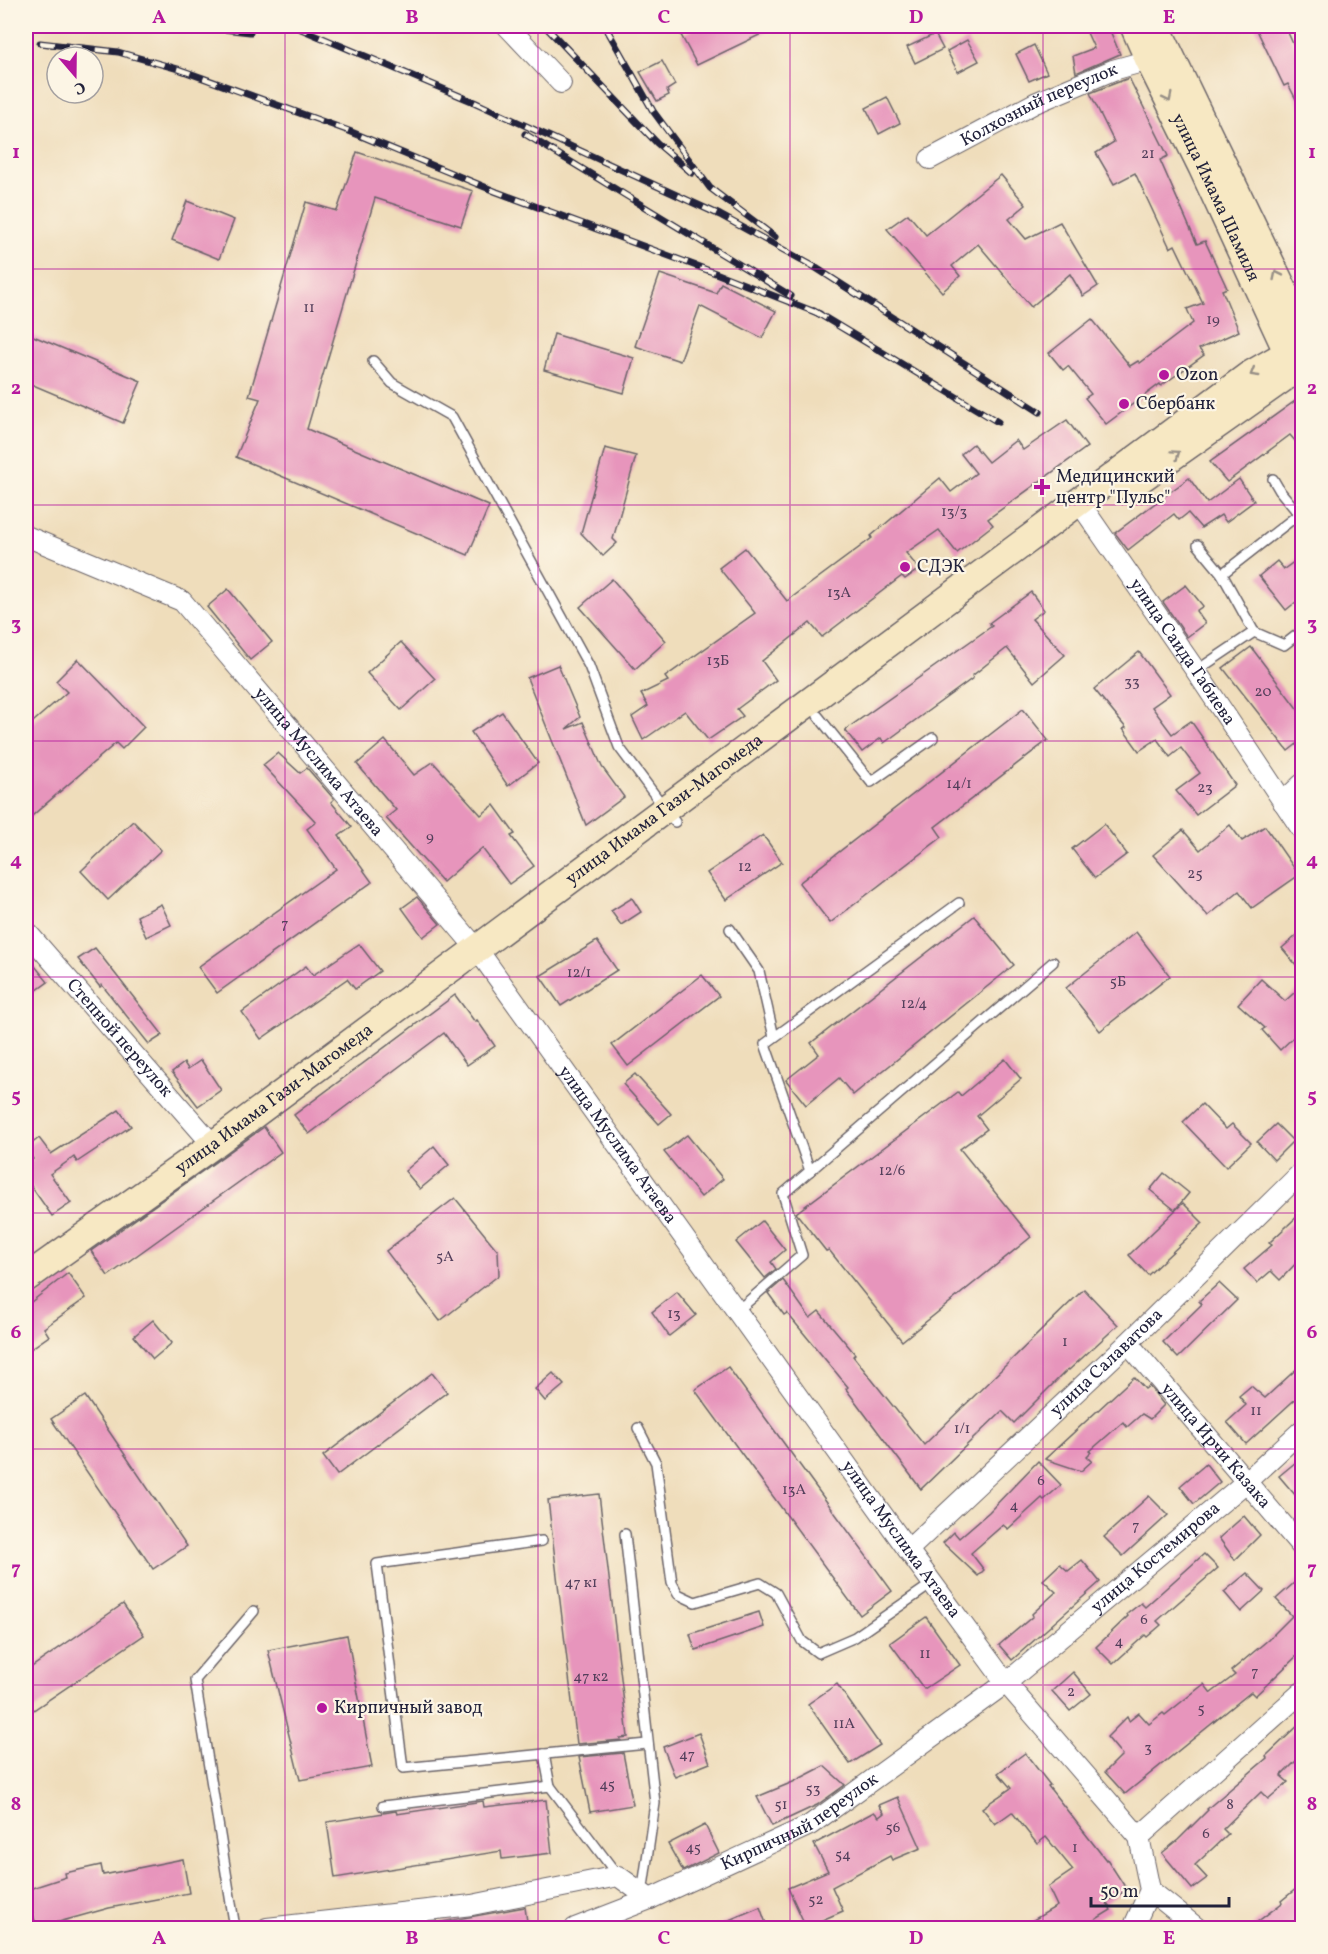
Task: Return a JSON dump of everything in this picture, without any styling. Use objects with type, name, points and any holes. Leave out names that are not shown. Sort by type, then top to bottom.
[{"type":"main road","name":"улица Имама Шамиля","points":[[1134,26],[1298,357]]},
{"type":"main road","name":"улица Имама Шамиля","points":[[1156,26],[1302,328]]},
{"type":"main road","name":"улица Имама Гази-Магомеда","points":[[26,1278],[482,955],[1083,509],[1248,376],[1298,357]]},
{"type":"main road","points":[[670,816],[818,716],[1083,509]]},
{"type":"main road","points":[[26,1293],[482,955]]},
{"type":"street","points":[[507,26],[561,82]]},
{"type":"street","name":"Колхозный переулок","points":[[930,159],[1035,103],[1113,70],[1149,60]]},
{"type":"street","name":"улица Саида Габиева","points":[[1083,509],[1196,671],[1302,830]]},
{"type":"street","name":"улица Муслима Атаева","points":[[26,536],[182,601],[482,955],[908,1550],[1006,1683],[1139,1837]]},
{"type":"street","points":[[1283,802],[1302,784]]},
{"type":"street","name":"Степной переулок","points":[[26,931],[213,1145]]},
{"type":"street","name":"улица Салаватова","points":[[908,1550],[1128,1343],[1302,1172]]},
{"type":"street","name":"улица Ирчи Казака","points":[[1128,1343],[1302,1547]]},
{"type":"street","name":"улица Костемирова","points":[[1006,1683],[1246,1482],[1302,1430]]},
{"type":"street","name":"Кирпичный переулок","points":[[575,1929],[810,1825],[1006,1683]]},
{"type":"street","points":[[1136,1927],[1150,1890],[1139,1837],[1302,1692]]},
{"type":"street","points":[[267,1929],[472,1905],[618,1876],[646,1897]]},
{"type":"street","points":[[1150,1890],[1197,1929]]},
{"type":"lane","points":[[373,361],[392,383],[452,417],[589,666],[619,747],[670,816]]},
{"type":"lane","points":[[1222,574],[1299,514],[1273,479]]},
{"type":"lane","points":[[1198,545],[1222,574],[1254,632],[1284,645],[1302,632]]},
{"type":"lane","points":[[1196,671],[1254,632]]},
{"type":"lane","points":[[818,716],[871,782],[933,738]]},
{"type":"lane","points":[[810,1171],[765,1044],[959,903]]},
{"type":"lane","points":[[730,929],[759,971],[774,1037]]},
{"type":"lane","points":[[737,1311],[802,1255],[783,1194],[1053,962]]},
{"type":"lane","points":[[638,1428],[656,1463],[672,1583],[678,1594],[695,1602],[760,1582],[776,1593],[802,1641],[818,1653],[855,1637],[933,1583]]},
{"type":"lane","points":[[625,1534],[655,1803],[646,1897]]},
{"type":"lane","points":[[542,1541],[377,1564],[403,1768],[647,1744]]},
{"type":"lane","points":[[235,1929],[195,1680],[254,1611]]},
{"type":"lane","points":[[544,1754],[550,1786],[618,1876]]},
{"type":"lane","points":[[382,1806],[550,1786]]},
{"type":"building","points":[[699,26],[778,26],[697,65],[681,35]]},
{"type":"building","points":[[1084,26],[1108,26],[1120,54],[1076,73],[1073,56],[1094,48]]},
{"type":"building","points":[[1255,26],[1285,26],[1299,57],[1302,56],[1302,111],[1288,84],[1284,86]]},
{"type":"building","points":[[935,34],[943,49],[915,63],[907,47]]},
{"type":"building","points":[[967,40],[979,61],[958,72],[947,51]]},
{"type":"building","points":[[1034,45],[1047,73],[1029,81],[1016,54]]},
{"type":"building","points":[[662,61],[675,85],[667,90],[669,95],[657,101],[640,72]]},
{"type":"building","points":[[1129,78],[1168,156],[1160,160],[1197,244],[1205,241],[1227,288],[1222,290],[1239,331],[1199,349],[1204,355],[1106,424],[1085,398],[1091,394],[1068,366],[1063,370],[1049,353],[1092,319],[1130,366],[1138,361],[1140,363],[1193,323],[1187,309],[1203,303],[1175,245],[1170,248],[1135,173],[1114,184],[1096,153],[1114,142],[1090,93]]},
{"type":"building","points":[[887,97],[900,123],[879,134],[866,108]]},
{"type":"building","points":[[357,152],[473,191],[461,226],[375,198],[307,429],[489,506],[468,555],[236,457],[260,399],[249,396],[306,202],[337,211]]},
{"type":"building","points":[[1001,175],[1026,205],[1009,219],[1026,239],[1060,222],[1098,286],[1083,296],[1070,274],[1031,307],[978,244],[952,266],[960,276],[942,292],[887,229],[908,214],[926,235]]},
{"type":"building","points":[[187,201],[234,220],[219,259],[172,240]]},
{"type":"building","points":[[660,274],[716,293],[721,283],[776,311],[762,338],[700,306],[680,361],[635,346]]},
{"type":"building","points":[[26,333],[141,381],[123,423],[26,382]]},
{"type":"building","points":[[554,334],[634,358],[624,393],[544,370]]},
{"type":"building","points":[[1302,396],[1302,449],[1290,435],[1227,482],[1210,462]]},
{"type":"building","points":[[1067,420],[1087,447],[988,519],[993,525],[957,553],[939,530],[906,553],[919,569],[905,579],[902,576],[822,637],[810,623],[762,661],[776,680],[737,709],[743,716],[708,740],[685,711],[643,740],[632,717],[648,706],[641,694],[668,681],[665,677],[755,613],[719,568],[745,548],[787,601],[872,538],[871,536],[940,478],[951,492],[976,473],[961,454],[973,444],[988,462],[1016,440],[1023,450]]},
{"type":"building","points":[[605,448],[636,456],[613,539],[617,543],[603,556],[581,533]]},
{"type":"building","points":[[1189,478],[1207,503],[1239,479],[1254,501],[1226,522],[1221,515],[1201,528],[1188,513],[1179,520],[1174,514],[1128,550],[1115,533]]},
{"type":"building","points":[[1302,556],[1302,597],[1286,610],[1259,576],[1277,561],[1284,569]]},
{"type":"building","points":[[612,579],[666,641],[635,669],[580,607]]},
{"type":"building","points":[[1186,585],[1203,606],[1196,611],[1205,623],[1187,637],[1163,602]]},
{"type":"building","points":[[228,589],[272,642],[250,660],[207,607]]},
{"type":"building","points":[[1031,592],[1044,610],[1032,619],[1065,655],[1034,682],[1007,648],[972,676],[973,678],[884,743],[881,738],[862,752],[845,730],[992,626],[989,623]]},
{"type":"building","points":[[401,642],[435,679],[401,710],[367,673]]},
{"type":"building","points":[[1251,647],[1302,715],[1302,740],[1288,751],[1223,668]]},
{"type":"building","points":[[1139,652],[1170,694],[1152,707],[1172,734],[1191,721],[1235,785],[1196,815],[1176,791],[1200,773],[1181,748],[1170,757],[1157,739],[1139,751],[1123,729],[1126,728],[1094,689]]},
{"type":"building","points":[[78,659],[144,727],[122,749],[116,743],[26,821],[26,728],[67,692],[56,681]]},
{"type":"building","points":[[558,665],[580,717],[566,729],[583,722],[602,767],[624,797],[586,825],[527,678]]},
{"type":"building","points":[[1023,709],[1048,740],[935,827],[942,837],[830,923],[799,883]]},
{"type":"building","points":[[502,712],[538,763],[508,786],[471,732]]},
{"type":"building","points":[[385,740],[414,775],[433,762],[481,815],[494,805],[515,834],[511,836],[534,866],[509,884],[482,848],[443,882],[386,818],[396,810],[357,764]]},
{"type":"building","points":[[278,753],[300,773],[307,768],[334,799],[331,802],[352,827],[339,836],[372,882],[217,993],[198,967],[336,869],[307,829],[316,822],[263,765]]},
{"type":"building","points":[[133,821],[161,850],[108,900],[81,871]]},
{"type":"building","points":[[1104,824],[1127,854],[1095,878],[1072,849]]},
{"type":"building","points":[[1230,825],[1242,841],[1265,826],[1299,875],[1252,908],[1239,891],[1208,916],[1153,855],[1183,830],[1200,850]]},
{"type":"building","points":[[763,835],[782,862],[726,900],[707,873]]},
{"type":"building","points":[[417,897],[440,924],[423,937],[402,908]]},
{"type":"building","points":[[632,898],[641,912],[621,925],[611,911]]},
{"type":"building","points":[[161,904],[171,925],[146,937],[137,916]]},
{"type":"building","points":[[974,916],[1014,965],[853,1095],[839,1078],[806,1105],[786,1080],[819,1054],[811,1043]]},
{"type":"building","points":[[1302,931],[1302,972],[1282,948]]},
{"type":"building","points":[[1136,932],[1170,976],[1100,1031],[1066,988]]},
{"type":"building","points":[[597,941],[617,970],[561,1006],[540,976]]},
{"type":"building","points":[[359,944],[380,971],[355,989],[347,979],[261,1039],[242,1012],[306,966],[313,975]]},
{"type":"building","points":[[95,948],[163,1035],[149,1044],[78,959]]},
{"type":"building","points":[[26,955],[48,982],[26,998]]},
{"type":"building","points":[[702,975],[719,996],[628,1066],[612,1045]]},
{"type":"building","points":[[1261,979],[1285,1001],[1302,986],[1302,1029],[1280,1050],[1262,1030],[1265,1028],[1238,1004]]},
{"type":"building","points":[[455,995],[475,1022],[477,1020],[495,1046],[467,1065],[444,1033],[309,1134],[294,1115]]},
{"type":"building","points":[[1005,1059],[1021,1079],[977,1116],[987,1129],[960,1149],[1031,1237],[902,1341],[829,1250],[826,1251],[796,1213],[958,1092],[961,1096]]},
{"type":"building","points":[[201,1060],[221,1090],[198,1106],[172,1072],[184,1063],[188,1069]]},
{"type":"building","points":[[635,1074],[671,1114],[659,1124],[623,1084]]},
{"type":"building","points":[[1202,1104],[1226,1129],[1232,1124],[1251,1143],[1226,1167],[1183,1122]]},
{"type":"building","points":[[119,1110],[131,1126],[77,1162],[74,1157],[50,1174],[71,1203],[52,1216],[26,1179],[26,1164],[33,1159],[26,1148],[39,1138],[51,1154]]},
{"type":"building","points":[[1276,1124],[1293,1141],[1274,1160],[1257,1142]]},
{"type":"building","points":[[264,1127],[281,1152],[108,1276],[91,1251]]},
{"type":"building","points":[[687,1135],[723,1179],[701,1197],[664,1152]]},
{"type":"building","points":[[434,1146],[449,1165],[420,1189],[405,1171]]},
{"type":"building","points":[[1164,1173],[1189,1193],[1175,1210],[1150,1190]]},
{"type":"building","points":[[455,1198],[498,1251],[499,1275],[440,1321],[386,1251]]},
{"type":"building","points":[[1183,1203],[1203,1223],[1148,1275],[1129,1255]]},
{"type":"building","points":[[1302,1212],[1302,1257],[1280,1280],[1271,1271],[1257,1283],[1244,1269],[1272,1245],[1269,1243]]},
{"type":"building","points":[[762,1221],[785,1250],[771,1262],[776,1269],[765,1278],[736,1242]]},
{"type":"building","points":[[68,1273],[86,1298],[44,1328],[49,1336],[26,1352],[26,1306]]},
{"type":"building","points":[[783,1280],[810,1318],[819,1311],[855,1354],[853,1356],[924,1445],[1084,1289],[1118,1325],[1068,1369],[1014,1423],[1002,1411],[921,1489],[846,1389],[848,1387],[787,1313],[784,1315],[768,1293]]},
{"type":"building","points":[[1219,1283],[1237,1300],[1178,1358],[1163,1342],[1202,1304],[1199,1301]]},
{"type":"building","points":[[677,1292],[696,1315],[669,1336],[652,1312]]},
{"type":"building","points":[[153,1320],[172,1343],[153,1359],[134,1336]]},
{"type":"building","points":[[1302,1364],[1302,1393],[1246,1444],[1227,1422],[1246,1405],[1239,1396],[1251,1386],[1265,1398]]},
{"type":"building","points":[[728,1367],[892,1591],[860,1615],[695,1390]]},
{"type":"building","points":[[432,1373],[447,1392],[337,1475],[323,1456]]},
{"type":"building","points":[[553,1373],[564,1385],[545,1401],[535,1389]]},
{"type":"building","points":[[1134,1377],[1145,1389],[1149,1386],[1164,1405],[1150,1419],[1142,1414],[1127,1427],[1123,1422],[1090,1451],[1087,1456],[1092,1461],[1081,1471],[1045,1459]]},
{"type":"building","points":[[85,1396],[187,1546],[153,1569],[51,1419]]},
{"type":"building","points":[[1302,1457],[1302,1503],[1279,1476]]},
{"type":"building","points":[[1038,1461],[1061,1485],[1044,1500],[1042,1498],[1008,1529],[1003,1525],[971,1553],[984,1570],[978,1576],[943,1543],[954,1532],[959,1538],[989,1512]]},
{"type":"building","points":[[1206,1464],[1220,1482],[1194,1504],[1180,1486]]},
{"type":"building","points":[[599,1494],[628,1737],[620,1738],[621,1740],[577,1744],[548,1500]]},
{"type":"building","points":[[1149,1496],[1168,1515],[1123,1556],[1104,1537]]},
{"type":"building","points":[[1244,1516],[1260,1535],[1235,1560],[1219,1538]]},
{"type":"building","points":[[1204,1554],[1218,1568],[1157,1621],[1161,1625],[1147,1637],[1145,1635],[1113,1664],[1096,1647],[1128,1616],[1127,1614],[1141,1603],[1145,1607]]},
{"type":"building","points":[[1082,1560],[1100,1582],[1012,1660],[999,1645],[1033,1616],[1032,1614],[1056,1592],[1043,1580],[1060,1564],[1068,1571]]},
{"type":"building","points":[[1247,1573],[1264,1591],[1241,1612],[1224,1592]]},
{"type":"building","points":[[1302,1576],[1302,1651],[1255,1696],[1251,1692],[1125,1794],[1105,1772],[1122,1755],[1107,1737],[1127,1717],[1129,1721],[1139,1713],[1149,1724],[1163,1713],[1165,1715],[1204,1684],[1211,1693],[1235,1675],[1231,1671],[1292,1616],[1276,1599]]},
{"type":"building","points":[[123,1604],[144,1635],[26,1715],[26,1671]]},
{"type":"building","points":[[759,1612],[764,1627],[695,1650],[690,1634]]},
{"type":"building","points":[[926,1617],[960,1665],[924,1689],[890,1643]]},
{"type":"building","name":"Кирпичный завод","points":[[347,1635],[372,1767],[300,1780],[268,1650]]},
{"type":"building","points":[[1073,1672],[1091,1694],[1070,1711],[1052,1691]]},
{"type":"building","points":[[837,1684],[880,1745],[850,1764],[808,1704]]},
{"type":"building","points":[[1302,1722],[1302,1755],[1281,1776],[1288,1782],[1268,1799],[1261,1792],[1223,1829],[1228,1834],[1195,1865],[1207,1878],[1192,1889],[1162,1853],[1178,1840],[1207,1809],[1267,1758],[1266,1756]]},
{"type":"building","points":[[699,1733],[710,1763],[675,1777],[663,1747]]},
{"type":"building","points":[[623,1753],[633,1805],[590,1812],[579,1757]]},
{"type":"building","points":[[1025,1753],[1050,1785],[1048,1786],[1107,1859],[1127,1890],[1106,1902],[1111,1910],[1080,1929],[1018,1929],[1057,1906],[1048,1887],[1073,1870],[1046,1837],[1037,1844],[1012,1812],[995,1824],[982,1808],[1011,1788],[998,1773]]},
{"type":"building","points":[[824,1766],[845,1785],[817,1805],[772,1826],[757,1797]]},
{"type":"building","points":[[898,1797],[921,1848],[892,1860],[890,1856],[832,1887],[843,1911],[806,1927],[788,1888],[828,1871],[814,1844],[874,1812],[879,1817],[884,1813],[879,1805]]},
{"type":"building","points":[[546,1800],[552,1853],[502,1859],[501,1851],[335,1878],[327,1822],[483,1801],[484,1807]]},
{"type":"building","points":[[705,1825],[719,1853],[683,1871],[668,1844]]},
{"type":"building","points":[[183,1859],[189,1893],[109,1908],[37,1928],[26,1890],[66,1877],[65,1873],[101,1865],[103,1875]]},
{"type":"building","points":[[1302,1884],[1302,1919],[1290,1929],[1248,1929],[1282,1903],[1281,1901]]},
{"type":"building","points":[[525,1907],[528,1929],[442,1929],[441,1922]]},
{"type":"building","points":[[760,1907],[768,1929],[710,1929],[710,1928]]},
{"type":"railway","points":[[196,26],[250,32]]},
{"type":"railway","points":[[294,26],[474,102],[720,215],[813,266],[1040,412]]},
{"type":"railway","points":[[545,26],[657,143],[692,173]]},
{"type":"railway","points":[[605,26],[653,111],[710,188],[775,237]]},
{"type":"railway","points":[[40,43],[118,52],[178,69],[349,131],[497,192],[820,314]]},
{"type":"railway","points":[[525,134],[791,296]]},
{"type":"railway","points":[[814,311],[998,422]]},
{"type":"place","name":"Ozon","points":[[1164,375]]},
{"type":"place","name":"Сбербанк","points":[[1124,404]]},
{"type":"place","name":"Медицинский центр \"Пульс\"","points":[[1042,487]]},
{"type":"place","name":"СДЭК","points":[[905,567]]},
{"type":"place","name":"Кирпичный завод","points":[[322,1708]]}]
